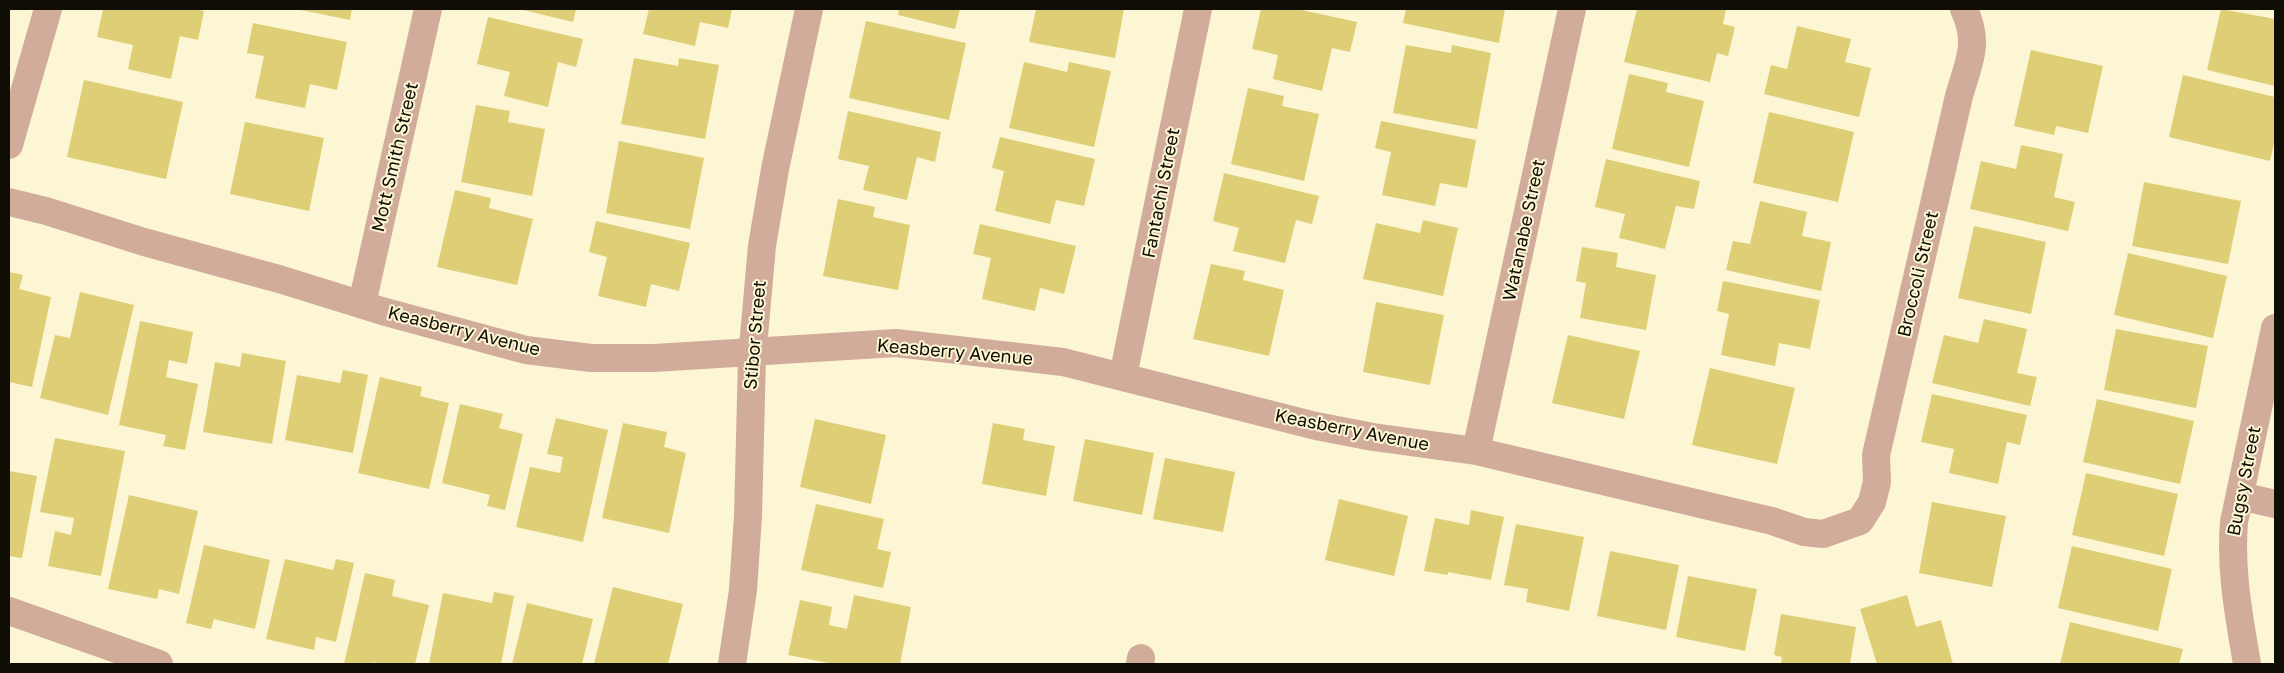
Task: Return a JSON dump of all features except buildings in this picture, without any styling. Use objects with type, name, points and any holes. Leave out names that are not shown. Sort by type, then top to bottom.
[{"type":"street","points":[[9,145],[48,9]]},
{"type":"street","name":"Mott Smith Street","points":[[362,304],[428,9]]},
{"type":"street","name":"Stibor Street","points":[[732,664],[743,590],[748,516],[748,441],[762,246],[775,169],[810,9]]},
{"type":"street","name":"Fantachi Street","points":[[1123,376],[1198,9]]},
{"type":"street","name":"Watanabe Street","points":[[1476,451],[1572,9]]},
{"type":"street","name":"Broccoli Street","points":[[1842,528],[1860,521],[1872,502],[1877,482],[1876,456],[1960,96],[1973,48],[1972,26],[1964,9]]},
{"type":"street","name":"Keasberry Avenue","points":[[9,202],[526,350],[591,358],[654,358],[896,343],[1064,362],[1316,426],[1373,437],[1476,451],[1772,521],[1804,532],[1823,534],[1842,528]]},
{"type":"street","name":"Bugsy Street","points":[[2247,664],[2234,584],[2232,548],[2240,496],[2275,328]]},
{"type":"street","points":[[2240,496],[2275,504]]},
{"type":"street","points":[[9,611],[158,664]]}]
